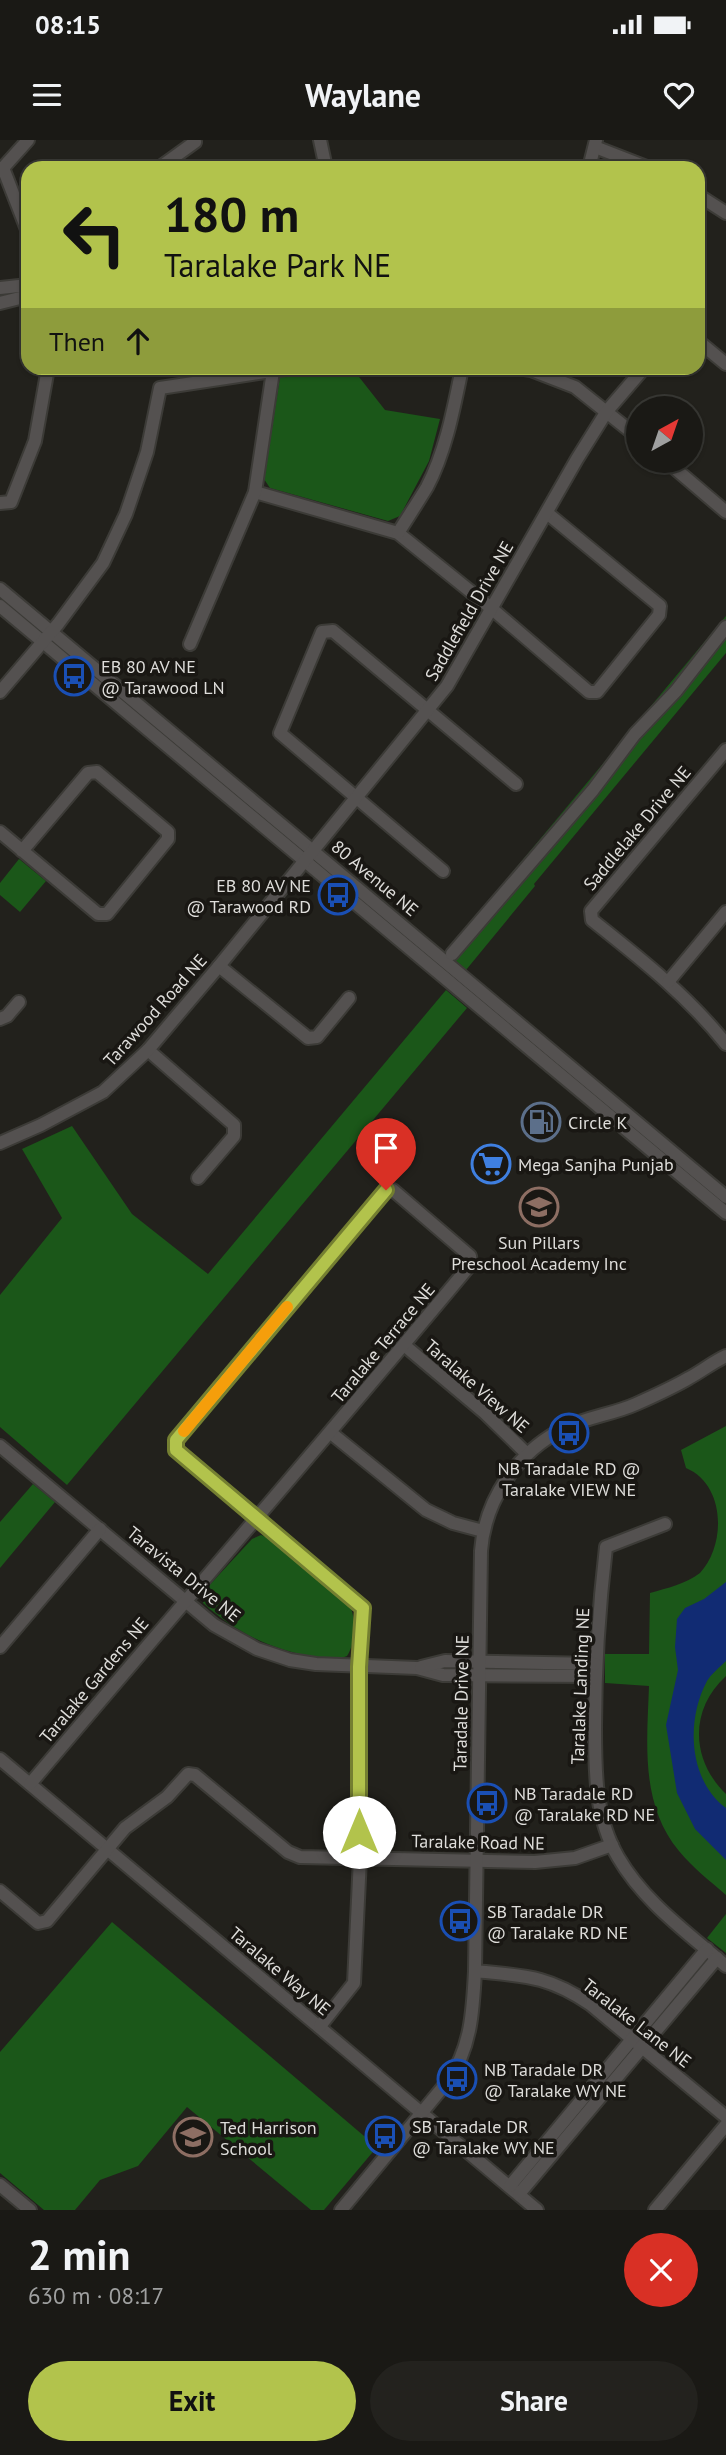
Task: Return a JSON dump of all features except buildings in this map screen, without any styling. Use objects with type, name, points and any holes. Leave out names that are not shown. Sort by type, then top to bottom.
[{"type":"street","points":[[21,214],[3,168],[28,140]]},
{"type":"street","points":[[169,161],[195,142],[194,140]]},
{"type":"street","points":[[320,140],[324,161]]},
{"type":"street","points":[[591,161],[595,144],[633,161]]},
{"type":"street","points":[[705,200],[726,213]]},
{"type":"street","points":[[0,288],[21,286]]},
{"type":"street","points":[[0,303],[21,298]]},
{"type":"street","points":[[705,347],[726,364]]},
{"type":"street","points":[[0,503],[11,502],[35,441],[47,375]]},
{"type":"street","points":[[0,692],[52,632],[103,563],[126,514],[147,452],[160,388],[246,375]]},
{"type":"street","points":[[190,644],[256,492],[272,375]]},
{"type":"street","points":[[398,533],[427,486],[438,462],[460,375]]},
{"type":"street","points":[[544,375],[575,387],[626,427]]},
{"type":"street","name":"Saddlefield Drive NE","points":[[309,854],[447,686],[607,411],[638,375]]},
{"type":"street","points":[[680,473],[726,512]]},
{"type":"street","points":[[256,492],[398,533],[589,692],[597,692],[659,615],[660,606],[547,513]]},
{"type":"street","name":"80 Avenue NE","points":[[0,589],[726,1213]]},
{"type":"street","name":"80 Avenue NE","points":[[0,606],[309,854],[726,1197]]},
{"type":"street","points":[[452,954],[593,790],[635,734],[676,691],[726,627]]},
{"type":"street","points":[[443,870],[280,733],[322,632],[333,631],[516,784]]},
{"type":"street","name":"Saddlelake Drive NE","points":[[725,754],[591,911],[592,920],[668,982],[700,1012],[726,1044]]},
{"type":"street","points":[[0,832],[22,851],[98,914],[107,914],[168,839],[168,832],[97,772],[88,773],[22,851]]},
{"type":"street","name":"Tarawood Road NE","points":[[0,1143],[103,1092],[148,1050],[309,854]]},
{"type":"street","points":[[668,982],[726,912]]},
{"type":"street","points":[[219,965],[308,1038],[317,1037],[349,998]]},
{"type":"street","points":[[0,1019],[7,1016],[19,1002]]},
{"type":"street","points":[[148,1050],[234,1125],[234,1136],[198,1178]]},
{"type":"street","name":"Taralake Terrace NE","points":[[186,1600],[257,1521],[471,1264],[470,1256],[393,1190],[386,1190],[176,1440],[176,1450],[257,1521]]},
{"type":"street","name":"Taralake View NE","points":[[404,1345],[492,1420],[527,1454]]},
{"type":"street","name":"Taradale Drive NE","points":[[710,1364],[726,1345]]},
{"type":"street","name":"Taradale Drive NE","points":[[341,2210],[423,2113],[457,2068],[471,2025],[475,1971],[483,1531],[499,1492],[527,1454],[566,1428],[634,1405],[690,1378],[726,1356]]},
{"type":"street","points":[[331,1433],[416,1503],[453,1523],[483,1531]]},
{"type":"street","name":"Taravista Drive NE","points":[[0,1446],[214,1625],[257,1649],[290,1660],[359,1667],[417,1668],[445,1661],[479,1669],[595,1670]]},
{"type":"street","points":[[257,1521],[363,1608],[359,1667],[359,1858],[354,1983],[320,2026]]},
{"type":"street","name":"Taralake Landing NE","points":[[665,1524],[606,1547],[597,1620],[595,1670],[595,1774],[598,1800],[612,1845],[635,1882],[649,1899],[716,1958]]},
{"type":"street","points":[[0,1647],[100,1529]]},
{"type":"street","name":"Taralake Gardens NE","points":[[30,1784],[186,1600]]},
{"type":"street","name":"Taralake Way NE","points":[[0,1759],[537,2210]]},
{"type":"street","name":"Taralake Road NE","points":[[108,1849],[125,1828],[167,1797],[188,1774],[195,1774],[294,1855],[476,1861],[555,1860],[575,1858],[612,1845]]},
{"type":"street","points":[[0,1891],[38,1923],[47,1921],[108,1849]]},
{"type":"street","points":[[515,2190],[637,2043],[716,1958]]},
{"type":"street","name":"Taralake Lane NE","points":[[475,1971],[533,1977],[552,1982],[590,2004],[726,2117]]},
{"type":"street","points":[[655,2210],[726,2125]]},
{"type":"street","points":[[0,2185],[30,2210]]},
{"type":"green space","points":[[358,375],[385,410],[440,419],[429,461],[400,516],[388,521],[270,488],[264,479],[280,377]]},
{"type":"green space","points":[[726,616],[726,653],[466,970],[446,952]]},
{"type":"green space","points":[[19,859],[46,881],[20,912],[0,895],[0,883]]},
{"type":"green space","points":[[446,990],[467,1008],[67,1485],[0,1427],[0,1295],[62,1218],[22,1149],[72,1126],[132,1214],[208,1274]]},
{"type":"green space","points":[[726,1426],[726,1676],[705,1704],[699,1735],[706,1766],[714,1781],[726,1794],[726,1895],[690,1863],[666,1833],[652,1793],[649,1772],[649,1686],[605,1683],[605,1654],[649,1654],[650,1593],[689,1580],[700,1573],[709,1561],[718,1532],[715,1501],[699,1476],[686,1468],[681,1450]]},
{"type":"green space","points":[[33,1484],[55,1502],[0,1568],[0,1522]]},
{"type":"green space","points":[[261,1535],[351,1608],[354,1633],[347,1656],[315,1657],[283,1650],[241,1631],[203,1603],[204,1591],[252,1539]]},
{"type":"green space","points":[[726,1914],[726,1953],[707,1938]]},
{"type":"green space","points":[[112,1922],[377,2147],[324,2210],[311,2210],[187,2107],[138,2166],[100,2180],[75,2210],[44,2210],[0,2173],[0,2052]]},
{"type":"water","points":[[726,1582],[726,1661],[707,1681],[700,1697],[696,1713],[694,1749],[704,1782],[713,1796],[726,1808],[726,1860],[695,1829],[677,1793],[666,1725],[678,1670],[675,1647],[677,1619],[685,1608],[704,1599]]},
{"type":"slow traffic","points":[[184,1431],[287,1307]]},
{"type":"place","name":"EB 80 AV NE @ Tarawood LN","points":[[74,676]]},
{"type":"place","name":"EB 80 AV NE @ Tarawood RD","points":[[338,895]]},
{"type":"place","name":"Circle K","points":[[541,1122]]},
{"type":"place","name":"Mega Sanjha Punjab","points":[[491,1164]]},
{"type":"place","name":"Sun Pillars Preschool Academy Inc","points":[[539,1207]]},
{"type":"place","name":"NB Taradale RD @ Taralake VIEW NE","points":[[569,1433]]},
{"type":"place","name":"NB Taradale RD @ Taralake RD NE","points":[[487,1803]]},
{"type":"place","name":"SB Taradale DR @ Taralake RD NE","points":[[460,1921]]},
{"type":"place","name":"NB Taradale DR @ Taralake WY NE","points":[[457,2079]]},
{"type":"place","name":"SB Taradale DR @ Taralake WY NE","points":[[385,2136]]},
{"type":"place","name":"Ted Harrison School","points":[[193,2137]]},
{"type":"route","points":[[359,1832],[359,1667],[363,1608],[176,1450],[176,1440],[386,1190]]}]
